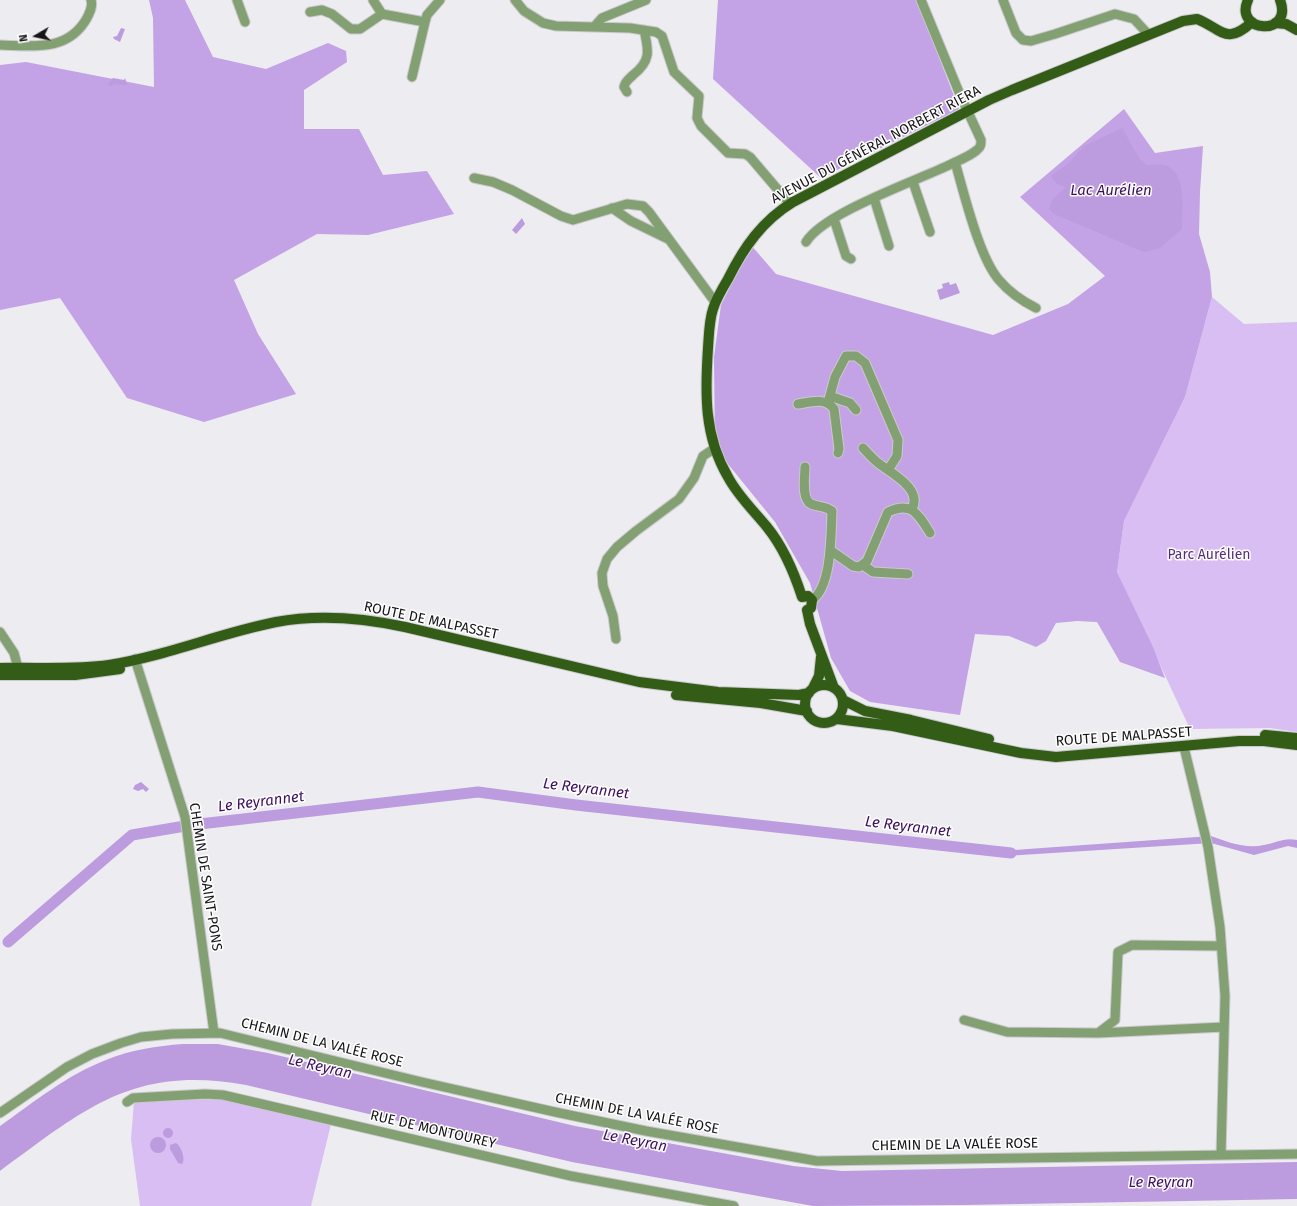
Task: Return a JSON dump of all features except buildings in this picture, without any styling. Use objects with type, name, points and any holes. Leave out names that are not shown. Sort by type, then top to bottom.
[{"type":"main road","points":[[1280,0],[1282,12],[1297,24]]},
{"type":"main road","points":[[1245,3],[1248,17],[1252,22],[1265,27],[1275,23],[1286,24],[1297,30]]},
{"type":"main road","points":[[1275,23],[1282,12]]},
{"type":"main road","name":"AVENUE DU GÉNÉRAL NORBERT RIERA","points":[[807,598],[786,556],[768,528],[746,503],[727,477],[715,448],[708,422],[706,400],[710,318],[715,302],[741,253],[751,239],[765,222],[790,204],[1012,90],[1183,21],[1197,19],[1218,32],[1231,35],[1240,32],[1252,22]]},
{"type":"main road","points":[[807,598],[811,608],[808,610],[810,624],[821,653],[834,688],[840,693],[843,700],[843,707],[837,719],[828,723],[815,721],[807,712],[805,705],[820,670],[821,653]]},
{"type":"main road","name":"ROUTE DE MALPASSET","points":[[0,675],[75,675],[107,672],[136,662],[276,622],[308,618],[344,618],[377,621],[405,627],[639,682],[718,692],[799,695],[811,691]]},
{"type":"main road","name":"ROUTE DE MALPASSET","points":[[0,668],[102,665],[136,662],[277,629],[309,624],[345,624],[376,627],[640,689],[718,700],[760,703],[807,712]]},
{"type":"main road","points":[[811,691],[820,686],[834,688]]},
{"type":"main road","name":"ROUTE DE MALPASSET","points":[[843,700],[865,710],[1020,747],[1055,750],[1077,750],[1245,735],[1297,738]]},
{"type":"main road","name":"ROUTE DE MALPASSET","points":[[837,719],[893,726],[1026,754],[1056,757],[1239,741],[1264,741],[1297,745]]},
{"type":"street","points":[[0,46],[50,46],[66,39],[84,24],[90,12],[92,3],[91,0]]},
{"type":"street","points":[[237,0],[245,22]]},
{"type":"street","points":[[373,0],[382,14]]},
{"type":"street","points":[[412,76],[427,15],[440,0]]},
{"type":"street","points":[[515,0],[524,11],[544,23],[556,26],[644,30],[656,32],[662,36],[674,72],[697,92],[699,96],[697,118],[701,126],[728,153],[745,154],[750,157],[790,204]]},
{"type":"street","points":[[594,27],[602,18],[646,0]]},
{"type":"street","points":[[806,242],[811,234],[834,219],[874,198],[913,182],[955,162],[978,150],[981,146],[981,140],[967,112],[921,0]]},
{"type":"street","points":[[1003,0],[1016,33],[1023,40],[1031,41],[1049,36],[1115,14],[1134,18],[1148,34]]},
{"type":"street","points":[[310,12],[322,10],[332,14],[351,30],[360,29],[382,14],[425,22]]},
{"type":"street","points":[[627,92],[624,87],[625,82],[641,69],[647,58],[649,48],[644,30]]},
{"type":"street","points":[[955,162],[978,237],[998,279],[1011,293],[1036,308]]},
{"type":"street","points":[[474,178],[492,182],[512,190],[561,216],[573,220],[627,204],[643,206],[650,212],[715,302]]},
{"type":"street","points":[[913,182],[930,232]]},
{"type":"street","points":[[874,198],[889,246]]},
{"type":"street","points":[[612,208],[630,221],[669,240]]},
{"type":"street","points":[[834,219],[846,256],[851,259]]},
{"type":"street","points":[[838,454],[840,449],[834,409],[829,399],[835,377],[846,356],[856,356],[865,363],[898,440],[897,456],[888,470]]},
{"type":"street","points":[[798,404],[829,399],[850,403],[856,410]]},
{"type":"street","points":[[616,639],[613,616],[603,586],[602,573],[607,559],[617,547],[636,531],[679,499],[694,478],[703,456],[715,448]]},
{"type":"street","points":[[863,448],[888,470],[900,478],[912,493],[914,505],[912,509]]},
{"type":"street","points":[[805,467],[804,491],[807,501],[811,504],[828,508],[832,511],[830,550],[823,587],[817,596],[807,598]]},
{"type":"street","points":[[830,550],[853,566],[863,565],[867,561],[888,512],[905,508],[912,509],[918,514],[930,533]]},
{"type":"street","points":[[863,565],[873,572],[908,574]]},
{"type":"street","points":[[0,632],[14,653],[18,668]]},
{"type":"street","name":"CHEMIN DE SAINT-PONS","points":[[136,662],[185,827],[214,1033]]},
{"type":"street","points":[[1184,746],[1208,847],[1221,946],[1225,996],[1221,1155]]},
{"type":"street","points":[[1098,1033],[1115,1020],[1118,952],[1132,946],[1221,946]]},
{"type":"street","points":[[964,1020],[1007,1032],[1098,1033],[1224,1027]]},
{"type":"street","name":"CHEMIN DE LA VALÉE ROSE","points":[[0,1113],[67,1067],[121,1043],[148,1037],[220,1033],[422,1082],[555,1112],[646,1131],[817,1161],[1297,1154]]},
{"type":"street","name":"RUE DE MONTOUREY","points":[[127,1102],[133,1098],[205,1094],[223,1095],[571,1176],[734,1206]]},
{"type":"green space","name":"Parc Aurélien","points":[[1212,297],[1244,324],[1297,322],[1297,732],[1270,728],[1190,729],[1117,572],[1124,521],[1185,397]]},
{"type":"green space","points":[[232,1099],[331,1124],[311,1206],[140,1206],[131,1139],[134,1101]]},
{"type":"shaded area","points":[[149,0],[185,0],[213,57],[266,69],[328,43],[346,51],[347,62],[304,90],[304,129],[359,129],[383,175],[427,171],[454,214],[368,235],[317,234],[234,280],[258,334],[296,394],[204,422],[127,398],[60,298],[0,310],[0,65],[26,62],[154,87],[153,18]]},
{"type":"shaded area","points":[[718,0],[917,0],[959,109],[821,178],[713,79]]},
{"type":"shaded area","points":[[1124,109],[1155,153],[1203,146],[1199,234],[1210,272],[1212,297],[1185,397],[1124,521],[1117,572],[1153,647],[1165,678],[1120,662],[1097,622],[1077,621],[1056,623],[1046,641],[1036,647],[1009,636],[975,634],[960,715],[870,702],[850,691],[831,658],[810,583],[775,522],[715,448],[714,357],[721,305],[751,245],[776,274],[993,335],[1068,304],[1105,276],[1020,197]]},
{"type":"water","points":[[121,28],[125,29],[120,42],[113,37],[117,36]]},
{"type":"water","points":[[113,78],[124,80],[125,78],[127,84],[114,84],[110,87],[108,83]]},
{"type":"water","name":"Lac Aurélien","points":[[1122,128],[1139,158],[1146,165],[1168,166],[1174,171],[1181,186],[1183,204],[1182,229],[1160,248],[1144,252],[1054,214],[1049,209],[1052,200],[1066,187],[1057,184],[1051,176],[1069,163],[1084,146]]},
{"type":"water","points":[[522,218],[525,224],[516,234],[512,230]]},
{"type":"water","points":[[949,282],[950,285],[956,283],[960,293],[940,300],[937,290],[943,288],[942,284]]},
{"type":"water","points":[[141,782],[149,789],[146,792],[143,789],[138,791],[133,789],[135,785]]},
{"type":"water","points":[[1211,836],[1230,843],[1250,846],[1264,845],[1292,839],[1297,840],[1297,848],[1288,846],[1254,855],[1211,843],[1005,856],[997,853],[997,849],[1002,851]]},
{"type":"water","name":"Le Reyran","points":[[183,1044],[218,1044],[268,1053],[575,1126],[793,1166],[842,1171],[1297,1162],[1297,1199],[813,1206],[572,1162],[246,1085],[206,1080],[172,1081],[141,1087],[112,1097],[85,1111],[0,1171],[0,1126],[38,1099],[78,1073],[115,1057],[144,1049]]},
{"type":"water","points":[[166,1128],[170,1128],[172,1129],[172,1137],[166,1138],[163,1135],[163,1131]]},
{"type":"water","points":[[158,1137],[165,1142],[166,1145],[161,1152],[158,1153],[151,1148],[150,1145],[155,1138]]},
{"type":"water","points":[[176,1143],[180,1147],[182,1153],[182,1164],[178,1163],[170,1149],[170,1145]]},
{"type":"waterway","name":"Le Reyrannet","points":[[8,942],[132,835],[191,825],[478,792],[576,805],[1011,853]]}]
